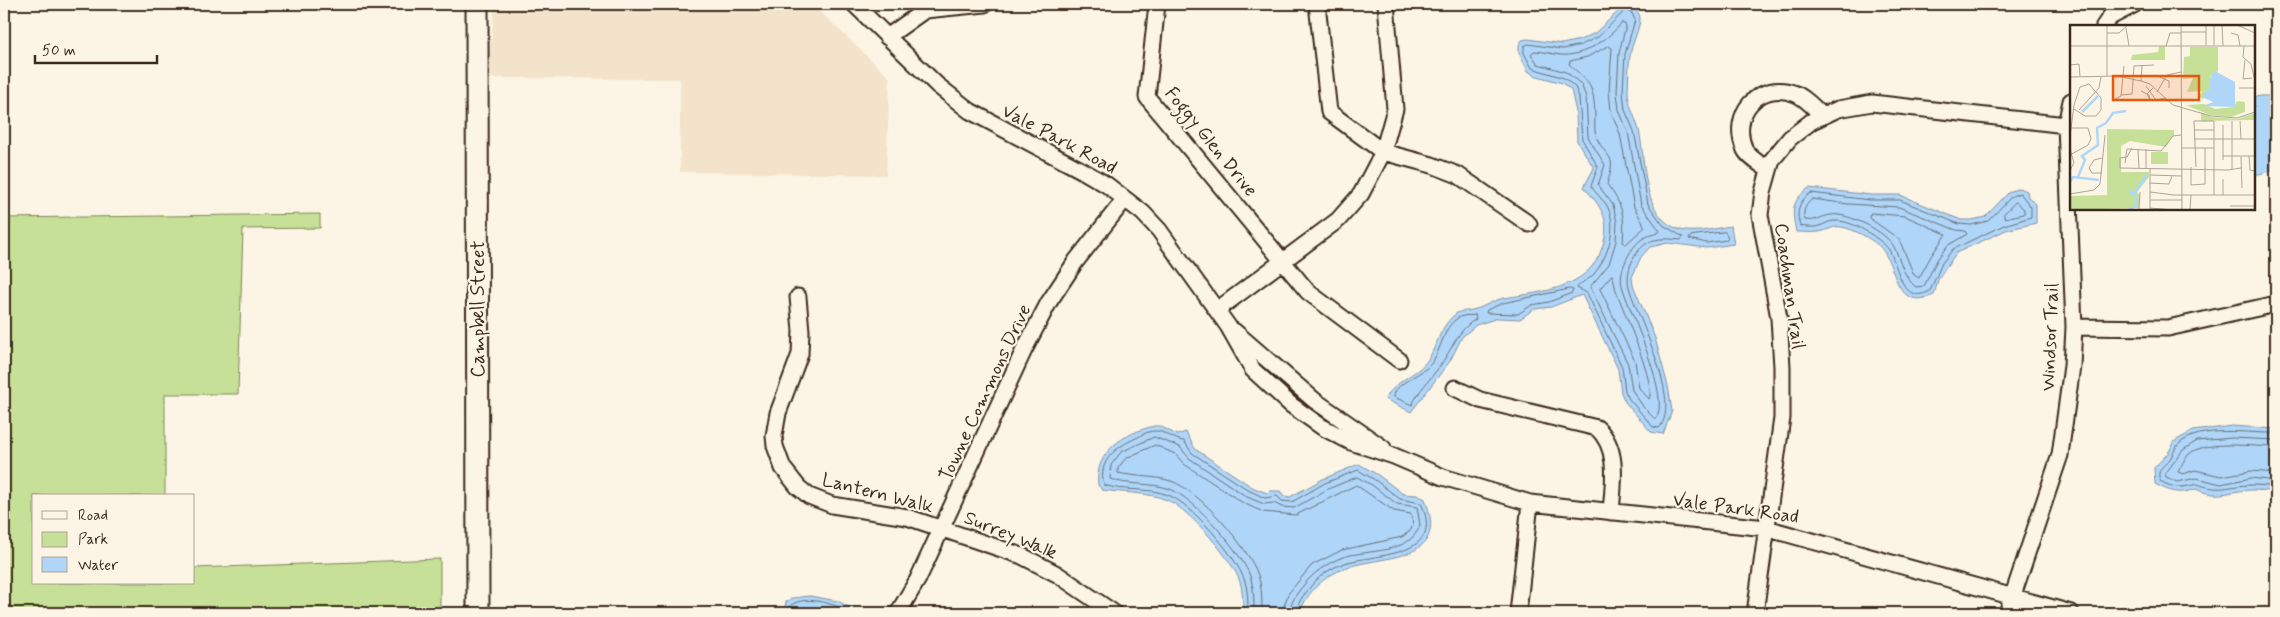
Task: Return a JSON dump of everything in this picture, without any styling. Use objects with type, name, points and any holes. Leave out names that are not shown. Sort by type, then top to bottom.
[{"type":"main road","name":"Campbell Street","points":[[478,4],[478,613]]},
{"type":"street","name":"Vale Park Road","points":[[854,4],[937,85],[970,111],[1083,171],[1125,199],[1159,230],[1228,326],[1314,400],[1394,456],[1443,477],[1530,503],[1766,528],[2071,613]]},
{"type":"street","points":[[887,37],[925,10],[984,4]]},
{"type":"street","name":"Foggy Glen Drive","points":[[1156,4],[1147,97],[1308,292],[1399,360]]},
{"type":"street","points":[[1317,4],[1329,112],[1383,152],[1432,165],[1458,176],[1529,224]]},
{"type":"street","points":[[1217,310],[1338,220],[1361,194],[1383,152],[1395,109],[1386,4]]},
{"type":"street","points":[[2105,25],[2110,17],[2135,4]]},
{"type":"street","points":[[1769,170],[1746,152],[1741,132],[1743,112],[1751,100],[1763,92],[1780,90],[1798,94],[1824,116]]},
{"type":"street","name":"Coachman Trail","points":[[1755,613],[1782,418],[1782,367],[1779,318],[1760,215],[1772,160],[1790,138],[1812,121],[1838,109],[1872,103],[2066,125]]},
{"type":"street","name":"Windsor Trail","points":[[2007,613],[2060,455],[2072,366],[2074,327],[2066,125],[2070,106]]},
{"type":"street","name":"Towne Commons Drive","points":[[898,613],[918,579],[1024,350],[1049,302],[1076,261],[1125,199]]},
{"type":"street","name":"Lantern Walk","points":[[798,297],[801,332],[800,354],[775,425],[775,446],[783,468],[798,487],[820,501],[907,517],[942,528]]},
{"type":"street","points":[[2074,327],[2168,328],[2276,304]]},
{"type":"street","points":[[1455,388],[1480,400],[1597,428],[1607,441],[1613,463],[1611,512]]},
{"type":"street","points":[[1518,613],[1530,503]]},
{"type":"street","name":"Surrey Walk","points":[[942,528],[1043,566],[1114,613]]},
{"type":"shaded area","points":[[495,4],[812,4],[890,78],[886,175],[680,172],[680,79],[487,78]]},
{"type":"green space","points":[[320,214],[320,228],[243,229],[238,394],[165,394],[165,494],[32,494],[32,584],[195,584],[195,568],[440,559],[440,613],[4,613],[4,218]]},
{"type":"water","points":[[1624,6],[1635,9],[1640,18],[1630,56],[1628,95],[1639,130],[1645,173],[1652,202],[1668,224],[1681,230],[1699,231],[1731,226],[1734,244],[1707,248],[1668,243],[1650,247],[1641,257],[1632,277],[1633,285],[1655,338],[1668,386],[1672,411],[1663,434],[1651,432],[1625,402],[1621,393],[1618,369],[1582,295],[1551,307],[1534,309],[1520,319],[1498,318],[1476,325],[1462,337],[1450,361],[1411,412],[1385,399],[1396,386],[1425,363],[1443,328],[1457,313],[1470,311],[1500,299],[1562,286],[1575,280],[1596,262],[1605,238],[1605,222],[1600,208],[1584,187],[1594,168],[1577,141],[1576,112],[1571,90],[1562,83],[1534,75],[1528,71],[1519,53],[1519,45],[1522,40],[1528,39],[1562,44],[1580,40],[1595,33]]},
{"type":"water","points":[[2276,96],[2276,170],[2255,175],[2255,97]]},
{"type":"water","points":[[1809,188],[1871,195],[1900,195],[1961,220],[1972,220],[1985,217],[2009,192],[2019,188],[2027,191],[2028,197],[2036,204],[2036,223],[2006,230],[1956,253],[1938,280],[1934,295],[1922,299],[1912,298],[1905,294],[1900,287],[1882,249],[1865,236],[1841,227],[1834,227],[1819,232],[1796,232],[1793,213],[1795,203]]},
{"type":"water","points":[[1160,426],[1177,435],[1186,432],[1195,449],[1252,487],[1267,493],[1269,491],[1280,491],[1284,496],[1290,497],[1323,479],[1359,464],[1378,475],[1403,494],[1417,495],[1425,499],[1430,520],[1429,535],[1421,546],[1409,553],[1345,568],[1330,575],[1307,598],[1300,613],[1243,613],[1242,590],[1236,573],[1220,549],[1186,513],[1176,505],[1160,497],[1102,490],[1098,485],[1098,473],[1106,453],[1132,433]]},
{"type":"water","points":[[2232,426],[2276,429],[2276,492],[2244,490],[2211,494],[2196,489],[2180,492],[2170,491],[2155,484],[2154,468],[2168,453],[2175,441],[2193,431]]},
{"type":"water","points":[[810,596],[838,601],[859,613],[784,613],[786,602],[792,598]]}]
